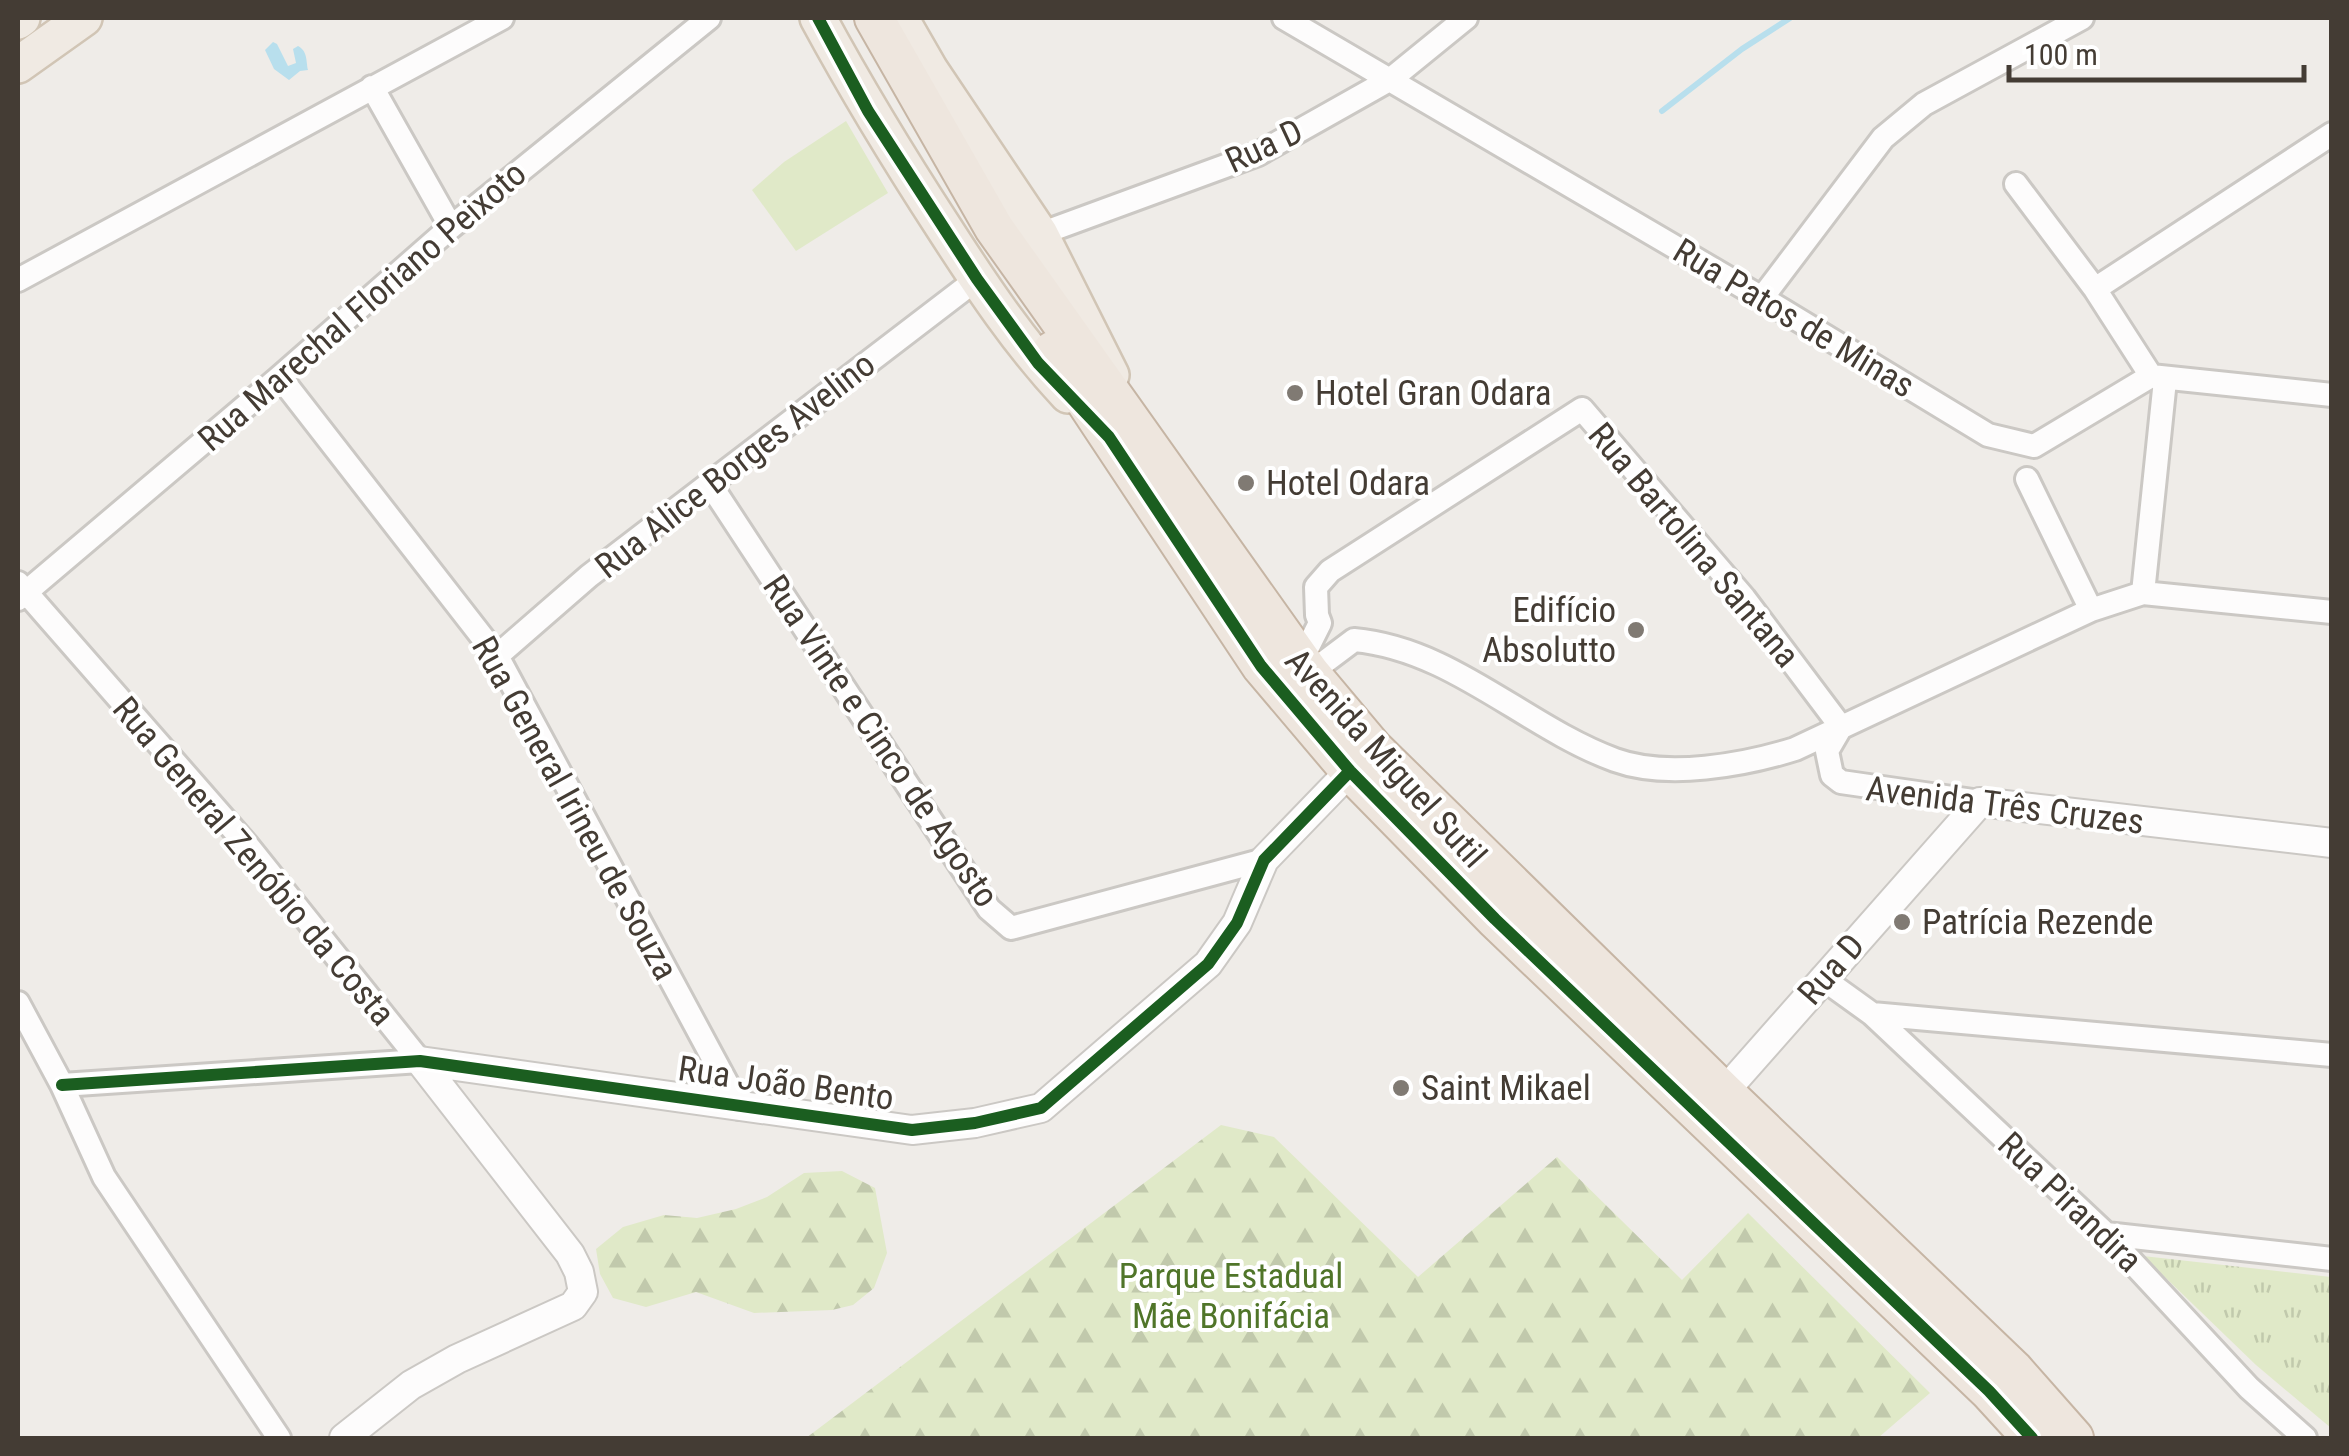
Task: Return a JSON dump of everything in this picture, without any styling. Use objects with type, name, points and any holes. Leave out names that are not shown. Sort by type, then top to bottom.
[{"type":"highway","points":[[845,18],[979,240],[1120,430]]},
{"type":"highway","points":[[874,18],[994,228],[1120,430]]},
{"type":"highway","name":"Avenida Miguel Sutil","points":[[1120,430],[1305,667],[1374,748],[2014,1370],[2074,1438]]},
{"type":"highway","name":"Avenida Miguel Sutil","points":[[1120,430],[1261,666],[1350,771],[1495,919],[1989,1391],[2032,1438]]},
{"type":"main road","points":[[18,66],[84,18]]},
{"type":"main road","name":"Avenida Miguel Sutil","points":[[818,18],[868,111],[977,279],[1038,363],[1120,430]]},
{"type":"main road","name":"Avenida Miguel Sutil","points":[[900,18],[930,70],[1040,234],[1092,333],[1120,430]]},
{"type":"street","points":[[18,280],[502,18]]},
{"type":"street","name":"Rua Marechal Floriano Peixoto","points":[[20,591],[280,377],[451,226],[709,18]]},
{"type":"street","name":"Rua Patos de Minas","points":[[1284,18],[1988,435],[2034,446],[2158,378]]},
{"type":"street","name":"Rua D","points":[[1040,234],[1258,154],[1391,79],[1466,18]]},
{"type":"street","points":[[1762,298],[1883,138],[1924,104],[2082,18]]},
{"type":"street","points":[[372,87],[451,226]]},
{"type":"street","points":[[2095,289],[2332,134]]},
{"type":"street","points":[[2016,184],[2158,378],[2142,592]]},
{"type":"street","name":"Rua Alice Borges Avelino","points":[[497,656],[590,576],[977,279]]},
{"type":"street","name":"Rua General Irineu de Souza","points":[[280,377],[497,656],[740,1108]]},
{"type":"street","points":[[2158,378],[2332,395]]},
{"type":"street","name":"Rua Bartolina Santana","points":[[1305,667],[1320,623],[1316,615],[1316,587],[1330,572],[1582,408],[1744,598],[1841,727]]},
{"type":"street","points":[[2027,479],[2092,610]]},
{"type":"street","name":"Rua Vinte e Cinco de Agosto","points":[[710,484],[989,909],[1011,928],[1264,860]]},
{"type":"street","name":"Rua General Zenóbio da Costa","points":[[20,591],[247,845],[420,1061],[570,1254],[579,1272],[583,1292],[573,1306],[411,1384],[344,1438]]},
{"type":"street","points":[[1841,727],[2092,610],[2142,592],[2332,612]]},
{"type":"street","points":[[1320,623],[1354,640]]},
{"type":"street","points":[[1305,667],[1354,640]]},
{"type":"street","name":"Avenida Três Cruzes","points":[[1354,640],[1384,643],[1461,674],[1571,739],[1617,761],[1654,768],[1757,761],[1795,749],[1841,727]]},
{"type":"street","name":"Avenida Três Cruzes","points":[[1841,727],[1827,751],[1832,775],[1841,782],[2332,843]]},
{"type":"street","name":"Rua João Bento","points":[[62,1086],[420,1061],[912,1130],[975,1123],[1041,1108],[1208,964],[1236,923],[1264,860],[1350,771]]},
{"type":"street","name":"Rua D","points":[[1724,1092],[1980,802]]},
{"type":"street","name":"Rua Pirandira","points":[[1822,978],[1872,1014],[2106,1234],[2249,1388],[2305,1438]]},
{"type":"street","points":[[18,1003],[104,1177],[279,1438]]},
{"type":"street","points":[[1872,1014],[2332,1055]]},
{"type":"street","points":[[2106,1234],[2332,1259]]},
{"type":"green space","points":[[846,121],[888,193],[796,251],[752,190],[784,162]]},
{"type":"green space","name":"Parque Estadual Mãe Bonifácia","points":[[1221,1125],[1274,1137],[1418,1277],[1557,1157],[1682,1280],[1748,1213],[1930,1393],[1878,1438],[806,1438]]},
{"type":"green space","points":[[842,1171],[875,1188],[887,1253],[874,1288],[853,1305],[832,1310],[754,1313],[696,1292],[646,1307],[613,1298],[600,1274],[596,1249],[623,1227],[664,1215],[697,1218],[736,1209],[767,1197],[804,1173]]},
{"type":"green space","points":[[2143,1256],[2331,1277],[2331,1428],[2256,1365]]},
{"type":"water","points":[[273,42],[288,66],[296,63],[293,49],[301,48],[308,70],[289,80],[274,69],[265,50]]},
{"type":"waterway","points":[[1662,111],[1742,49],[1790,18]]},
{"type":"cycle path","points":[[818,18],[868,111],[977,279],[1038,363],[1109,437],[1261,666],[1350,771],[1495,919],[1989,1391],[2032,1438]]},
{"type":"cycle path","points":[[62,1085],[420,1061],[912,1130],[975,1123],[1041,1108],[1208,964],[1237,923],[1264,860],[1350,771]]},
{"type":"place","name":"Hotel Gran Odara","points":[[1295,393]]},
{"type":"place","name":"Hotel Odara","points":[[1246,483]]},
{"type":"place","name":"Edifício Absolutto","points":[[1636,630]]},
{"type":"place","name":"Patrícia Rezende","points":[[1902,922]]},
{"type":"place","name":"Saint Mikael","points":[[1401,1088]]}]
